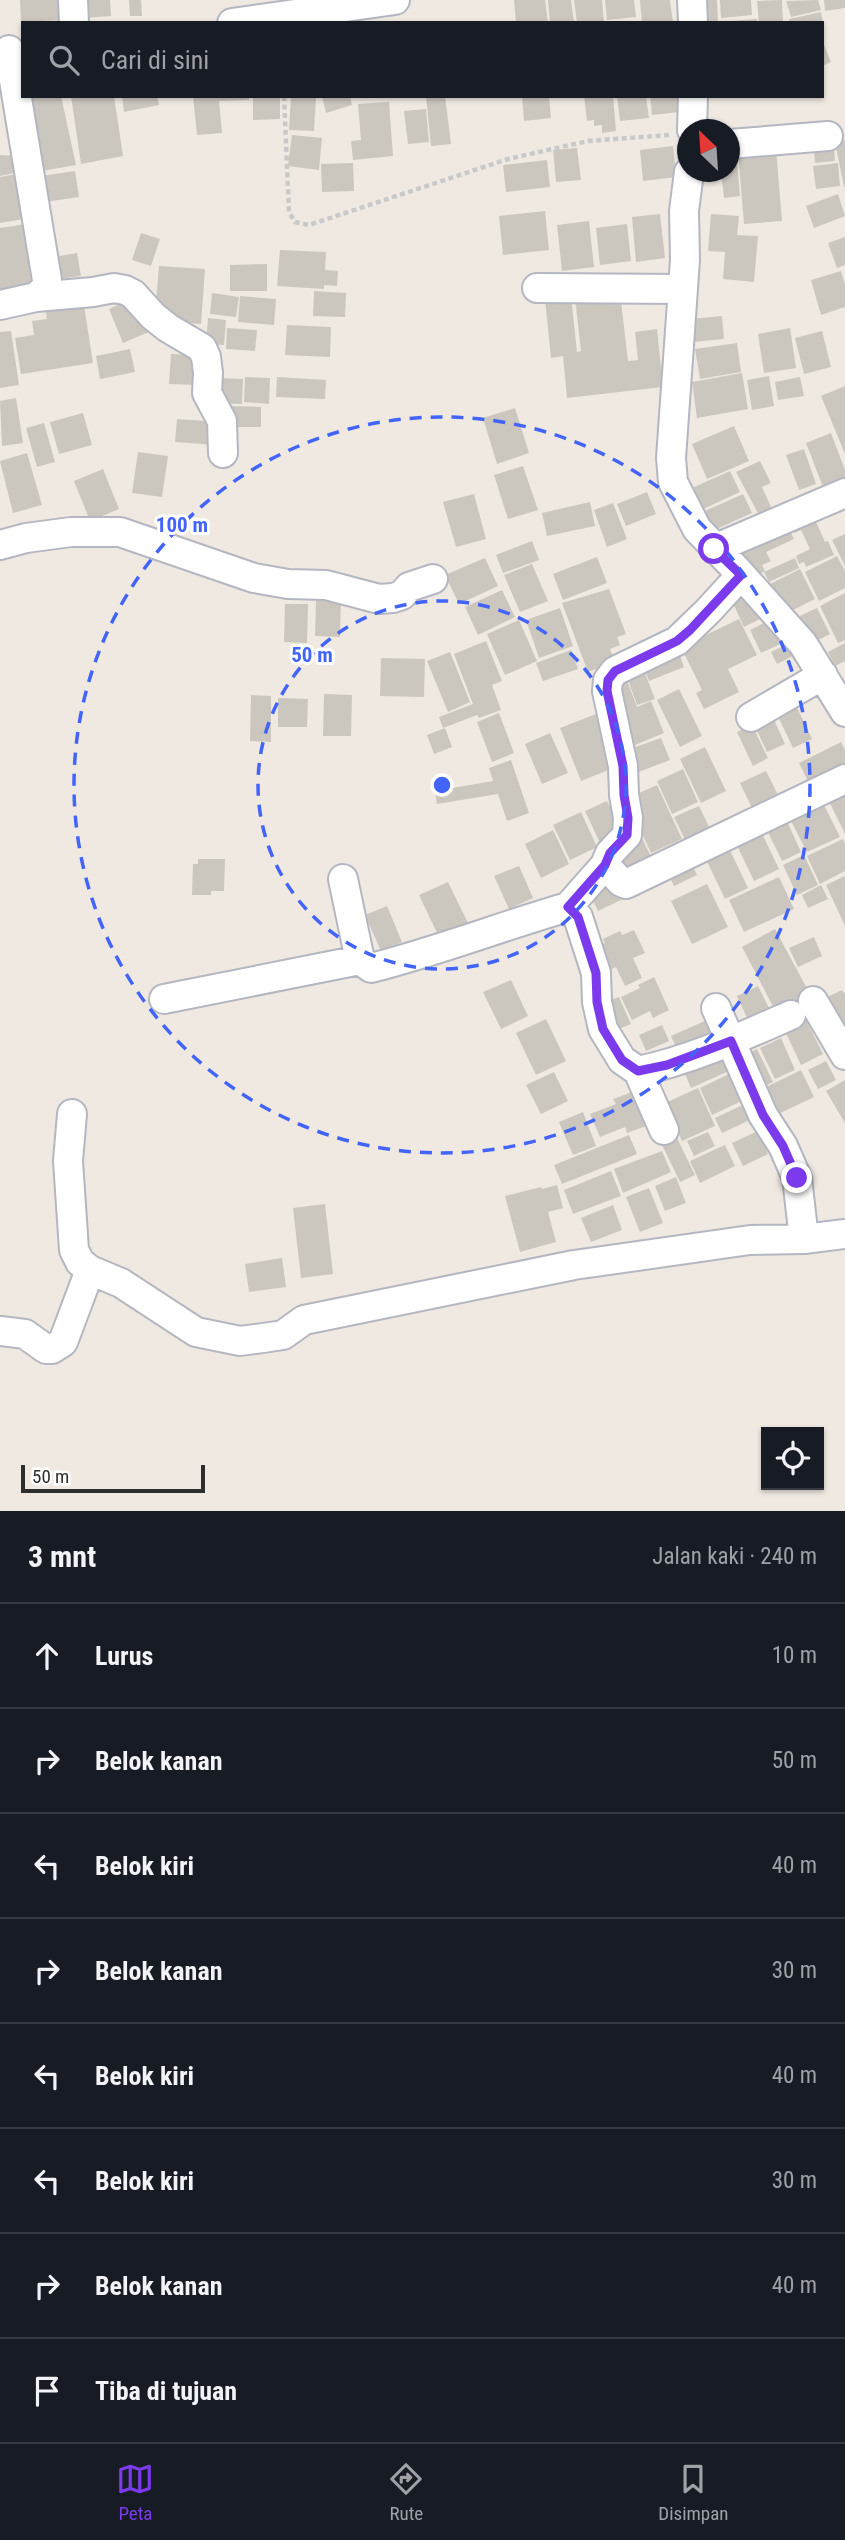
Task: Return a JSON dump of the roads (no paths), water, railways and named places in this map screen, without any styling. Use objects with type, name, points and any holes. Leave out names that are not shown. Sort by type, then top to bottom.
[{"type":"street","points":[[73,0],[74,21]]},
{"type":"street","points":[[246,21],[395,0]]},
{"type":"street","points":[[692,0],[693,21]]},
{"type":"street","points":[[11,50],[45,261],[47,287],[36,297]]},
{"type":"street","points":[[687,119],[692,98]]},
{"type":"street","points":[[740,143],[828,136]]},
{"type":"street","points":[[688,182],[671,458],[673,482],[697,529],[803,644],[845,712]]},
{"type":"street","points":[[0,304],[114,288],[133,294],[168,328],[202,348],[207,365],[207,393],[222,421],[223,453]]},
{"type":"street","points":[[537,288],[683,289]]},
{"type":"street","points":[[714,549],[845,493]]},
{"type":"street","points":[[0,543],[71,531],[120,533],[254,578],[288,584],[326,585],[379,599],[402,595],[409,587],[433,579]]},
{"type":"street","points":[[343,878],[360,960],[371,968],[422,955],[568,907],[627,835],[623,766],[607,691],[608,680],[615,671],[677,641],[741,575]]},
{"type":"street","points":[[751,717],[823,676]]},
{"type":"street","points":[[605,865],[626,884],[845,779]]},
{"type":"street","points":[[568,907],[578,917],[596,973],[597,1002],[603,1029],[622,1060],[638,1071],[663,1130]]},
{"type":"street","points":[[164,999],[360,960]]},
{"type":"street","points":[[716,1008],[763,1115],[783,1146],[797,1178],[804,1239]]},
{"type":"street","points":[[638,1071],[667,1065],[731,1041],[802,1008],[845,1055]]},
{"type":"street","points":[[72,1114],[68,1161],[74,1250],[80,1262],[121,1283],[196,1332],[240,1340],[283,1335],[304,1320],[574,1265],[750,1241],[845,1234]]},
{"type":"street","points":[[0,1331],[25,1334],[46,1349],[58,1347],[64,1342],[90,1269]]}]
